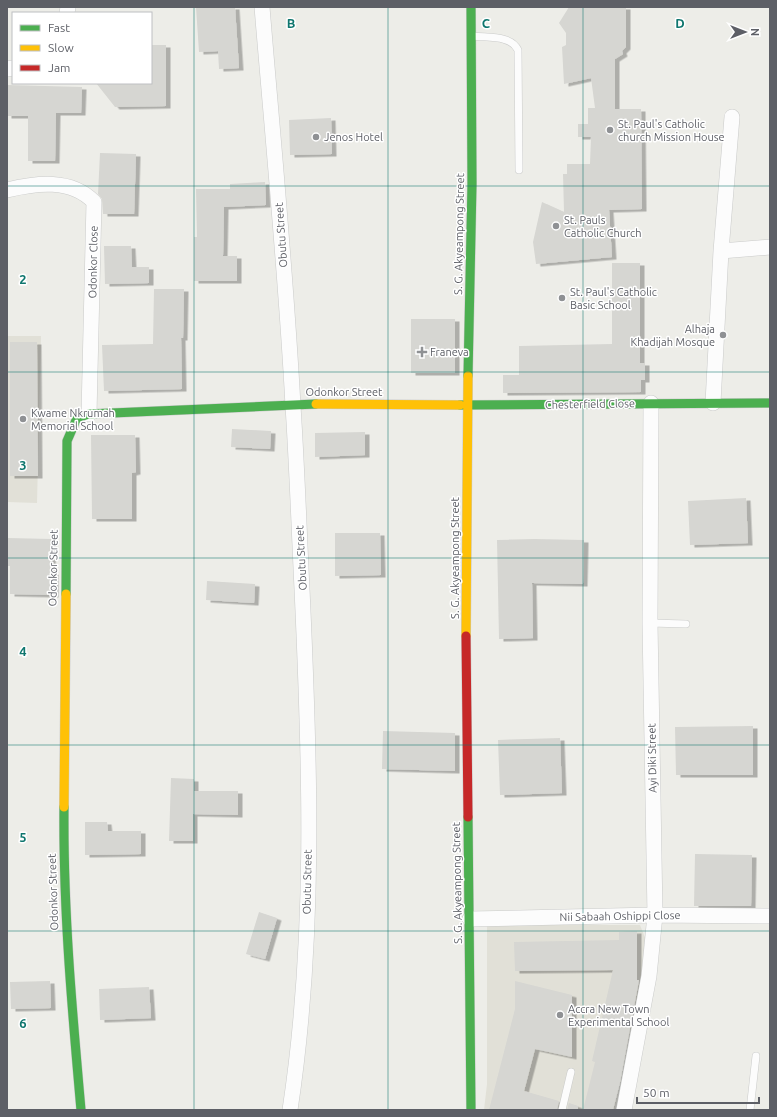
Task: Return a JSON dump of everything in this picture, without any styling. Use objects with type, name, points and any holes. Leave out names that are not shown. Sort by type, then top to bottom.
[{"type":"street","name":"Obutu Street","points":[[262,7],[293,404],[306,665],[308,861],[306,935],[297,1060],[290,1110]]},
{"type":"street","name":"S. G. Akyeampong Street","points":[[471,7],[472,184],[467,405],[466,657],[471,1110]]},
{"type":"street","points":[[713,403],[721,251],[732,117]]},
{"type":"street","name":"Odonkor Close","points":[[7,190],[32,184],[50,183],[86,194],[94,202],[89,414]]},
{"type":"street","points":[[721,251],[770,247]]},
{"type":"street","name":"Chesterfield Close","points":[[467,405],[770,403]]},
{"type":"street","name":"Odonkor Street","points":[[81,1110],[69,974],[63,871],[67,441],[77,418],[89,414],[293,404],[467,405]]},
{"type":"street","name":"Ayi Diki Street","points":[[624,1110],[649,976],[655,915],[650,623],[651,404]]},
{"type":"street","name":"Nii Sabaah Oshippi Close","points":[[470,919],[655,915],[770,916]]},
{"type":"lane","points":[[471,36],[508,40],[515,43],[518,50],[519,170]]},
{"type":"lane","points":[[650,623],[686,624]]},
{"type":"lane","points":[[750,1110],[756,1056]]},
{"type":"lane","points":[[562,1110],[571,1072]]},
{"type":"shaded area","name":"Kwame Nkrumah Memorial School","points":[[7,336],[41,336],[37,503],[7,502]]},
{"type":"shaded area","name":"Accra New Town Experimental School","points":[[487,925],[640,925],[648,945],[614,1110],[484,1110],[487,1084]]},
{"type":"building","points":[[196,7],[235,7],[239,68],[219,69],[218,51],[199,52]]},
{"type":"building","points":[[569,7],[626,7],[626,47],[622,51],[623,54],[615,59],[615,109],[641,109],[642,209],[609,210],[612,257],[536,264],[533,242],[542,202],[564,212],[563,174],[567,174],[567,164],[590,164],[591,137],[578,137],[578,124],[588,124],[588,108],[595,108],[591,78],[564,84],[562,47],[566,45],[566,33],[559,23]]},
{"type":"building","points":[[152,45],[166,45],[166,106],[115,107],[97,84],[152,84]]},
{"type":"building","points":[[7,85],[82,87],[81,113],[56,113],[55,161],[28,161],[28,116],[7,116]]},
{"type":"building","points":[[331,118],[332,154],[290,155],[289,120]]},
{"type":"building","points":[[100,153],[136,154],[134,214],[103,214],[102,199],[98,194]]},
{"type":"building","points":[[265,182],[266,205],[224,207],[223,256],[237,256],[237,281],[194,281],[194,237],[197,237],[196,189],[230,189],[230,184]]},
{"type":"building","points":[[104,246],[131,246],[132,267],[149,267],[149,283],[105,284]]},
{"type":"building","points":[[612,263],[640,263],[640,363],[645,363],[645,380],[641,380],[641,392],[503,393],[503,375],[519,375],[519,346],[612,344]]},
{"type":"building","points":[[154,289],[184,289],[183,338],[181,338],[182,389],[104,391],[102,345],[153,344]]},
{"type":"building","points":[[411,319],[455,319],[455,373],[411,373]]},
{"type":"building","name":"Kwame Nkrumah Memorial School","points":[[10,342],[37,342],[38,476],[10,476]]},
{"type":"building","points":[[232,429],[271,431],[270,449],[231,447]]},
{"type":"building","points":[[365,432],[365,455],[315,457],[315,433]]},
{"type":"building","points":[[91,435],[135,435],[136,472],[132,473],[132,519],[92,519]]},
{"type":"building","points":[[746,498],[748,543],[690,545],[688,501]]},
{"type":"building","points":[[335,533],[380,533],[381,575],[335,576]]},
{"type":"building","points":[[7,538],[52,539],[51,572],[54,572],[54,595],[10,594],[10,566],[7,566]]},
{"type":"building","points":[[497,540],[584,540],[583,584],[532,583],[533,638],[499,639]]},
{"type":"building","points":[[207,581],[255,584],[254,603],[206,600]]},
{"type":"building","points":[[753,726],[753,775],[676,775],[675,727]]},
{"type":"building","points":[[383,731],[455,733],[455,771],[382,769]]},
{"type":"building","points":[[560,738],[562,793],[500,795],[498,740]]},
{"type":"building","points":[[171,778],[194,779],[194,791],[238,791],[238,815],[193,814],[193,841],[169,841]]},
{"type":"building","points":[[85,822],[107,822],[108,831],[141,831],[141,854],[85,855]]},
{"type":"building","points":[[695,854],[752,855],[751,906],[694,906]]},
{"type":"building","points":[[259,912],[277,918],[265,959],[246,954]]},
{"type":"building","points":[[637,931],[637,980],[639,980],[620,1082],[613,1110],[583,1110],[595,1062],[592,1061],[613,970],[515,971],[514,942],[619,940],[619,932]]},
{"type":"building","points":[[50,981],[51,1008],[11,1009],[10,982]]},
{"type":"building","points":[[515,981],[572,995],[572,1057],[535,1049],[524,1091],[559,1101],[557,1110],[489,1110],[515,1009]]},
{"type":"building","points":[[149,987],[151,1018],[100,1020],[99,989]]},
{"type":"building","points":[[569,1103],[578,1106],[578,1110],[567,1110]]},
{"type":"traffic: fast","points":[[468,376],[472,184],[471,7]]},
{"type":"traffic: fast","points":[[460,405],[770,403]]},
{"type":"traffic: fast","points":[[66,594],[67,441],[77,418],[89,414],[316,404]]},
{"type":"traffic: fast","points":[[64,807],[65,883],[71,996],[81,1110]]},
{"type":"traffic: fast","points":[[468,817],[471,1110]]},
{"type":"traffic: slow","points":[[466,636],[468,376]]},
{"type":"traffic: slow","points":[[316,404],[460,405]]},
{"type":"traffic: slow","points":[[64,807],[66,594]]},
{"type":"traffic: jam","points":[[466,636],[468,817]]},
{"type":"place","name":"St. Paul's Catholic church Mission House","points":[[610,130]]},
{"type":"place","name":"Jenos Hotel","points":[[316,137]]},
{"type":"place","name":"St. Pauls Catholic Church","points":[[556,226]]},
{"type":"place","name":"St. Paul's Catholic Basic School","points":[[562,298]]},
{"type":"place","name":"Alhaja Khadijah Mosque","points":[[723,335]]},
{"type":"place","name":"Franeva","points":[[422,352]]},
{"type":"place","name":"Kwame Nkrumah Memorial School","points":[[23,419]]},
{"type":"place","name":"Accra New Town Experimental School","points":[[560,1015]]}]
